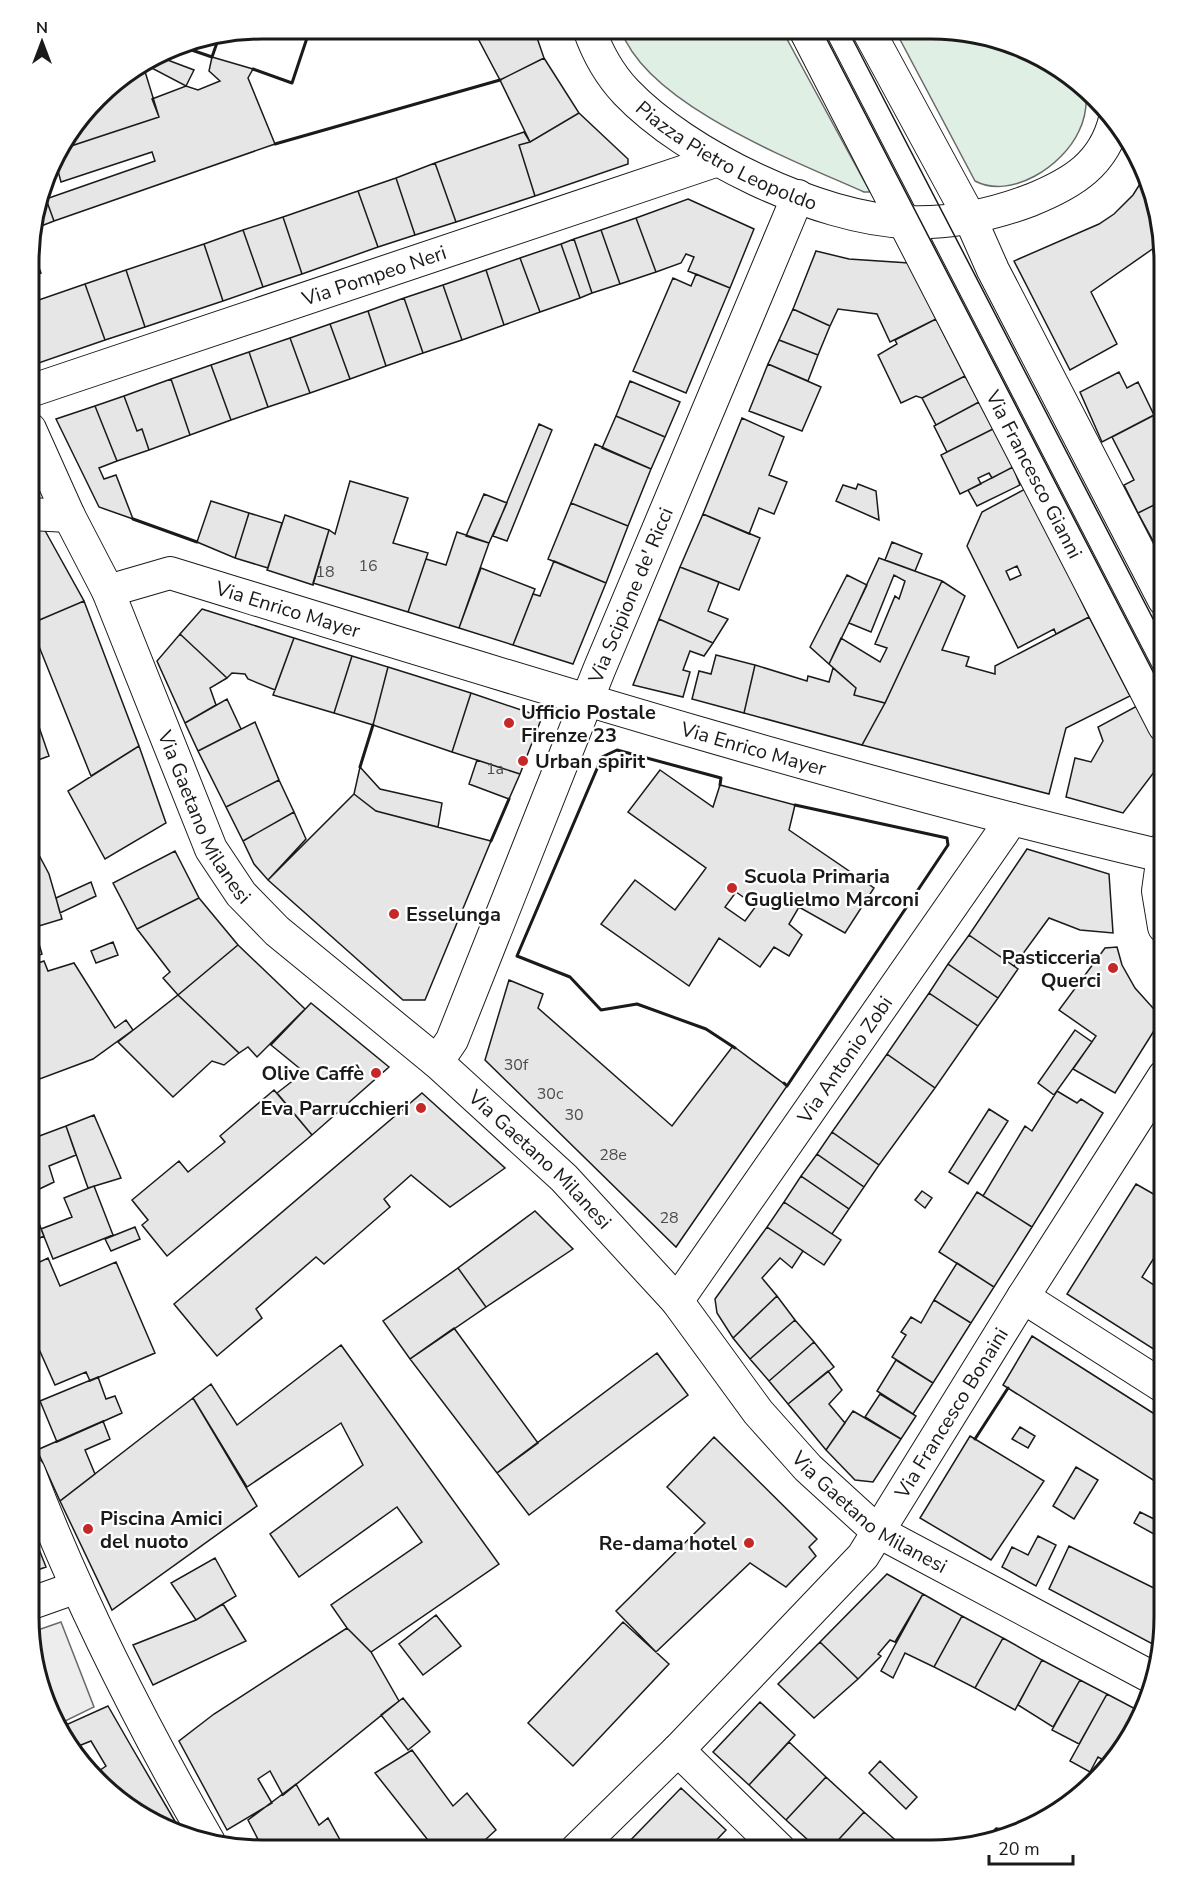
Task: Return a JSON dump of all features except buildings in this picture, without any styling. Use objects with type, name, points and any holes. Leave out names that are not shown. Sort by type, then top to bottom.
[{"type":"street","name":"Piazza Pietro Leopoldo","points":[[594,39],[611,74],[627,93],[672,129],[718,160],[798,196],[863,216],[905,222],[969,218],[1015,206],[1076,179],[1103,152],[1113,134]]},
{"type":"street","points":[[810,39],[905,222]]},
{"type":"street","points":[[873,39],[969,218],[993,270],[1154,581]]},
{"type":"street","name":"Via Pompeo Neri","points":[[39,388],[718,160]]},
{"type":"street","name":"Via Scipione de' Ricci","points":[[437,1062],[452,1040],[587,702],[798,196]]},
{"type":"street","name":"Via Francesco Gianni","points":[[905,222],[1154,707]]},
{"type":"street","name":"Via Gaetano Milanesi","points":[[39,449],[69,516],[108,591],[202,828],[225,873],[252,907],[277,931],[437,1062],[564,1178],[677,1301],[758,1412],[808,1468],[877,1531],[1146,1674]]},
{"type":"street","points":[[39,514],[69,516]]},
{"type":"street","name":"Via Enrico Mayer","points":[[108,591],[170,573],[587,702],[1012,819],[1154,850]]},
{"type":"street","name":"Via Antonio Zobi","points":[[677,1301],[1012,819]]},
{"type":"street","name":"Via Francesco Bonaini","points":[[586,1840],[678,1750],[863,1556],[1023,1297],[1154,1092]]},
{"type":"street","points":[[1023,1297],[1154,1381]]},
{"type":"street","points":[[39,1498],[57,1546],[77,1587],[142,1718],[204,1832]]},
{"type":"street","points":[[39,1600],[77,1587]]},
{"type":"street","points":[[678,1750],[770,1840]]},
{"type":"green space","points":[[626,39],[787,39],[870,192],[864,192],[801,164],[726,128],[660,83],[636,57]]},
{"type":"green space","points":[[900,39],[946,39],[975,43],[1003,51],[1043,69],[1086,101],[1079,131],[1061,156],[1049,167],[1020,183],[989,186],[975,181]]},
{"type":"shaded area","points":[[61,1622],[94,1707],[65,1721],[51,1689],[43,1661],[39,1630]]},
{"type":"tram line","points":[[827,39],[1154,674]]},
{"type":"tram line","points":[[853,39],[1154,621]]},
{"type":"wall","points":[[253,69],[292,83],[307,39]]},
{"type":"wall","points":[[192,50],[212,57],[217,43]]},
{"type":"wall","points":[[275,144],[500,80]]},
{"type":"wall","points":[[133,519],[197,542]]},
{"type":"wall","points":[[360,767],[373,725]]},
{"type":"wall","points":[[720,785],[721,778],[617,750],[602,757],[517,956],[570,977],[601,1010],[637,1004],[706,1029],[735,1048]]},
{"type":"wall","points":[[491,841],[509,799]]},
{"type":"wall","points":[[784,1083],[787,1086],[948,845],[947,838],[795,805]]},
{"type":"wall","points":[[975,1439],[1008,1388]]},
{"type":"place","name":"Ufficio Postale Firenze 23","points":[[509,723]]},
{"type":"place","name":"Urban spirit","points":[[523,761]]},
{"type":"place","name":"Scuola Primaria Guglielmo Marconi","points":[[732,888]]},
{"type":"place","name":"Esselunga","points":[[394,914]]},
{"type":"place","name":"Pasticceria Querci","points":[[1113,968]]},
{"type":"place","name":"Olive Caffè","points":[[376,1073]]},
{"type":"place","name":"Eva Parrucchieri","points":[[421,1108]]},
{"type":"place","name":"Piscina Amici del nuoto","points":[[88,1529]]},
{"type":"place","name":"Re-dama hotel","points":[[749,1543]]}]
